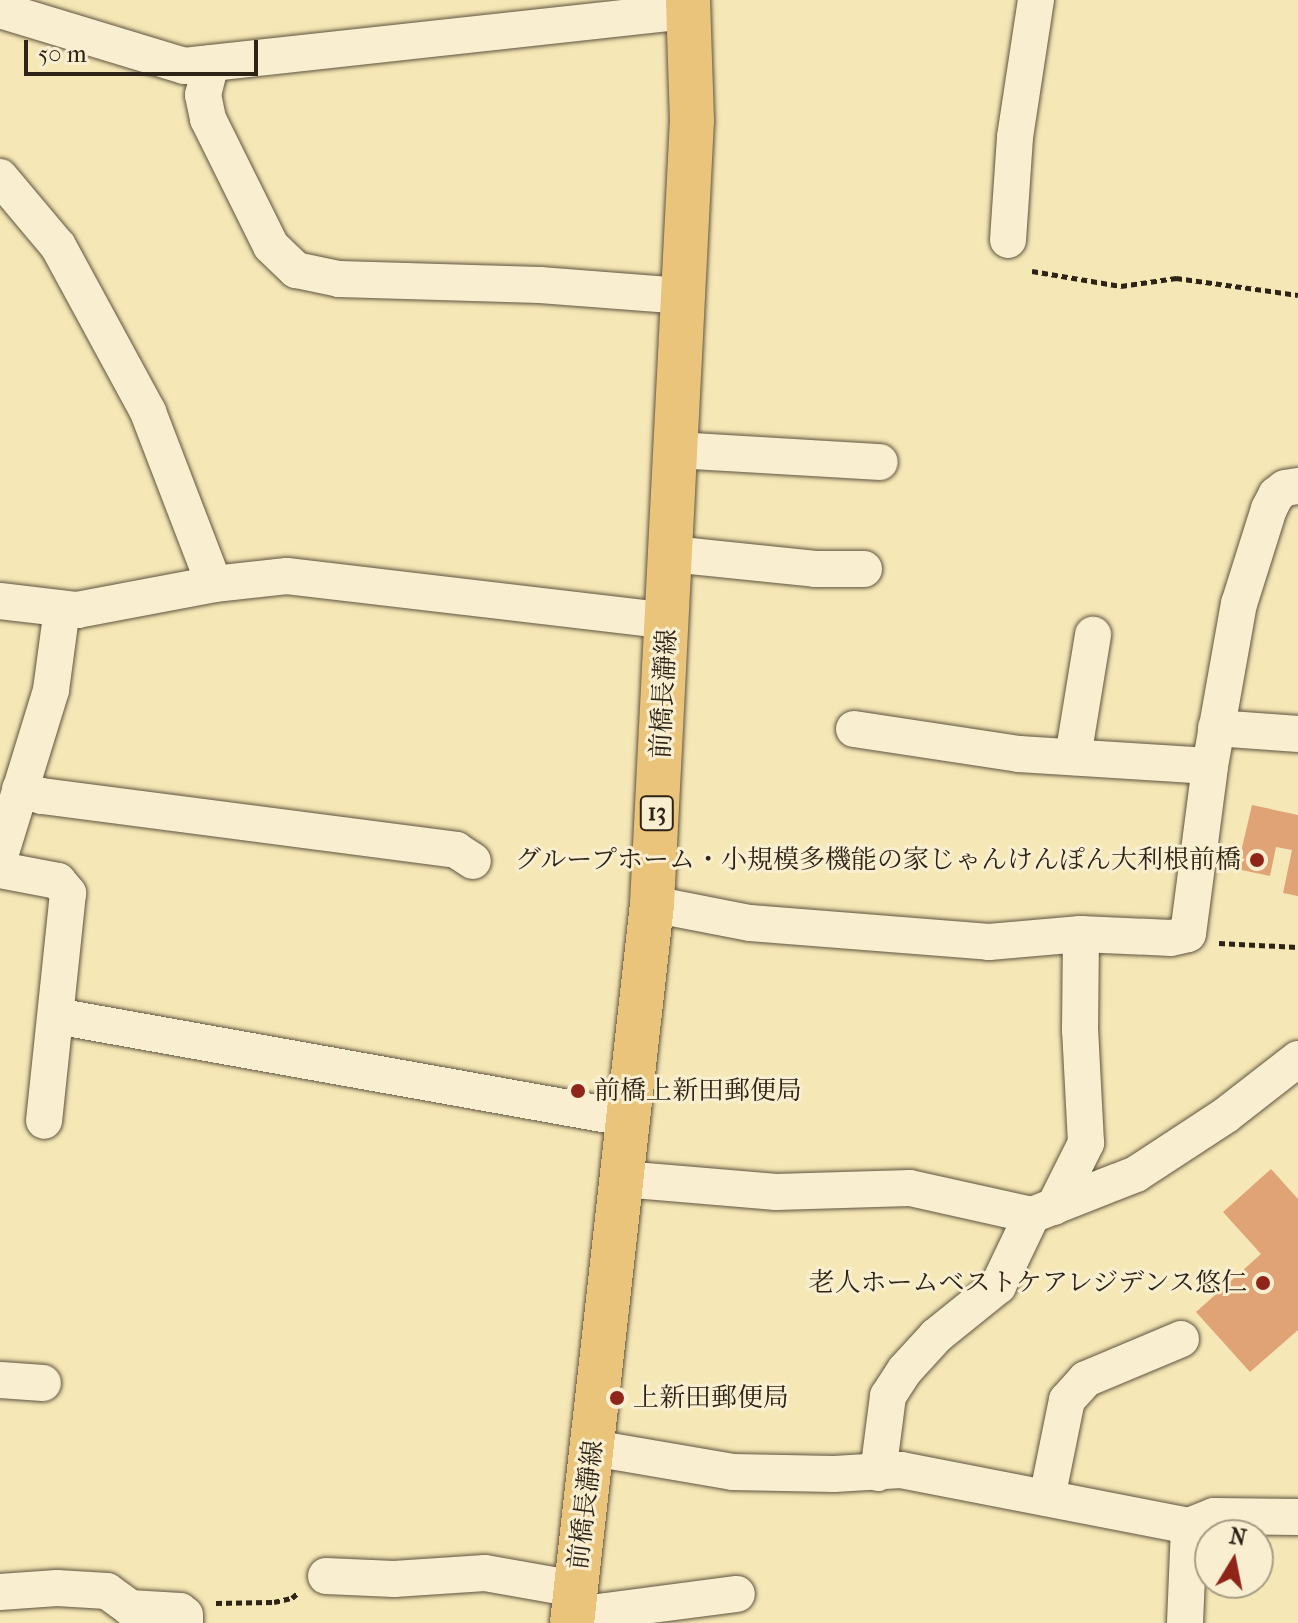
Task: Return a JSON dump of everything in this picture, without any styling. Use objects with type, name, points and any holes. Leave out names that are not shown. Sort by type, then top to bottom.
[{"type":"main road","name":"前橋長瀞線","points":[[574,1608],[652,904],[692,121],[688,6]]},
{"type":"street","points":[[1008,240],[1015,137],[1036,0]]},
{"type":"street","points":[[0,10],[184,66],[688,6]]},
{"type":"street","points":[[211,63],[203,95],[208,119],[271,246],[296,270],[339,279],[540,285],[682,296]]},
{"type":"street","points":[[0,177],[58,246],[148,412],[214,584]]},
{"type":"street","points":[[677,450],[880,462]]},
{"type":"street","points":[[652,904],[750,923],[989,942],[1081,934],[1171,938],[1188,934],[1210,766],[1239,604],[1276,495],[1285,488],[1298,486]]},
{"type":"street","points":[[671,554],[815,569],[864,569]]},
{"type":"street","points":[[0,601],[62,609],[103,607],[214,584],[267,577],[313,577],[668,621]]},
{"type":"street","points":[[0,856],[51,690],[62,609]]},
{"type":"street","points":[[1073,757],[1093,635]]},
{"type":"street","points":[[1216,728],[1298,734]]},
{"type":"street","points":[[854,729],[1019,754],[1210,766]]},
{"type":"street","points":[[20,789],[42,796],[456,850],[473,861]]},
{"type":"street","points":[[0,870],[58,881],[68,893],[44,1121]]},
{"type":"street","points":[[878,1473],[888,1396],[905,1370],[936,1336],[998,1286],[1086,1143],[1080,1030],[1081,934]]},
{"type":"street","points":[[56,1016],[630,1119]]},
{"type":"street","points":[[622,1179],[776,1192],[910,1188],[1043,1211],[1136,1174],[1226,1115],[1298,1059]]},
{"type":"street","points":[[1047,1498],[1067,1400],[1086,1379],[1181,1339]]},
{"type":"street","points":[[0,1380],[43,1383]]},
{"type":"street","points":[[593,1448],[733,1472],[878,1473],[901,1470],[1189,1526],[1214,1516],[1298,1517]]},
{"type":"street","points":[[1185,1623],[1189,1526]]},
{"type":"street","points":[[316,1579],[394,1579],[485,1573],[574,1608],[598,1612],[737,1594]]},
{"type":"street","points":[[0,1592],[57,1588],[107,1591],[130,1608],[180,1611],[185,1619]]},
{"type":"path","points":[[1032,271],[1121,286],[1176,278],[1298,295]]},
{"type":"path","points":[[1188,934],[1211,943],[1298,947]]},
{"type":"path","points":[[185,1619],[215,1603],[286,1601],[316,1579]]},
{"type":"building","name":"グループホーム・小規模多機能の家じゃんけんぽん大利根前橋","points":[[1252,805],[1298,815],[1298,896],[1283,893],[1292,850],[1276,847],[1270,876],[1237,869]]},
{"type":"building","name":"老人ホームベストケアレジデンス悠仁","points":[[1271,1169],[1298,1199],[1298,1330],[1250,1372],[1196,1312],[1261,1254],[1223,1212]]},
{"type":"place","name":"グループホーム・小規模多機能の家じゃんけんぽん大利根前橋","points":[[1257,860]]},
{"type":"place","name":"前橋上新田郵便局","points":[[578,1091]]},
{"type":"place","name":"老人ホームベストケアレジデンス悠仁","points":[[1263,1283]]},
{"type":"place","name":"上新田郵便局","points":[[617,1398]]}]
